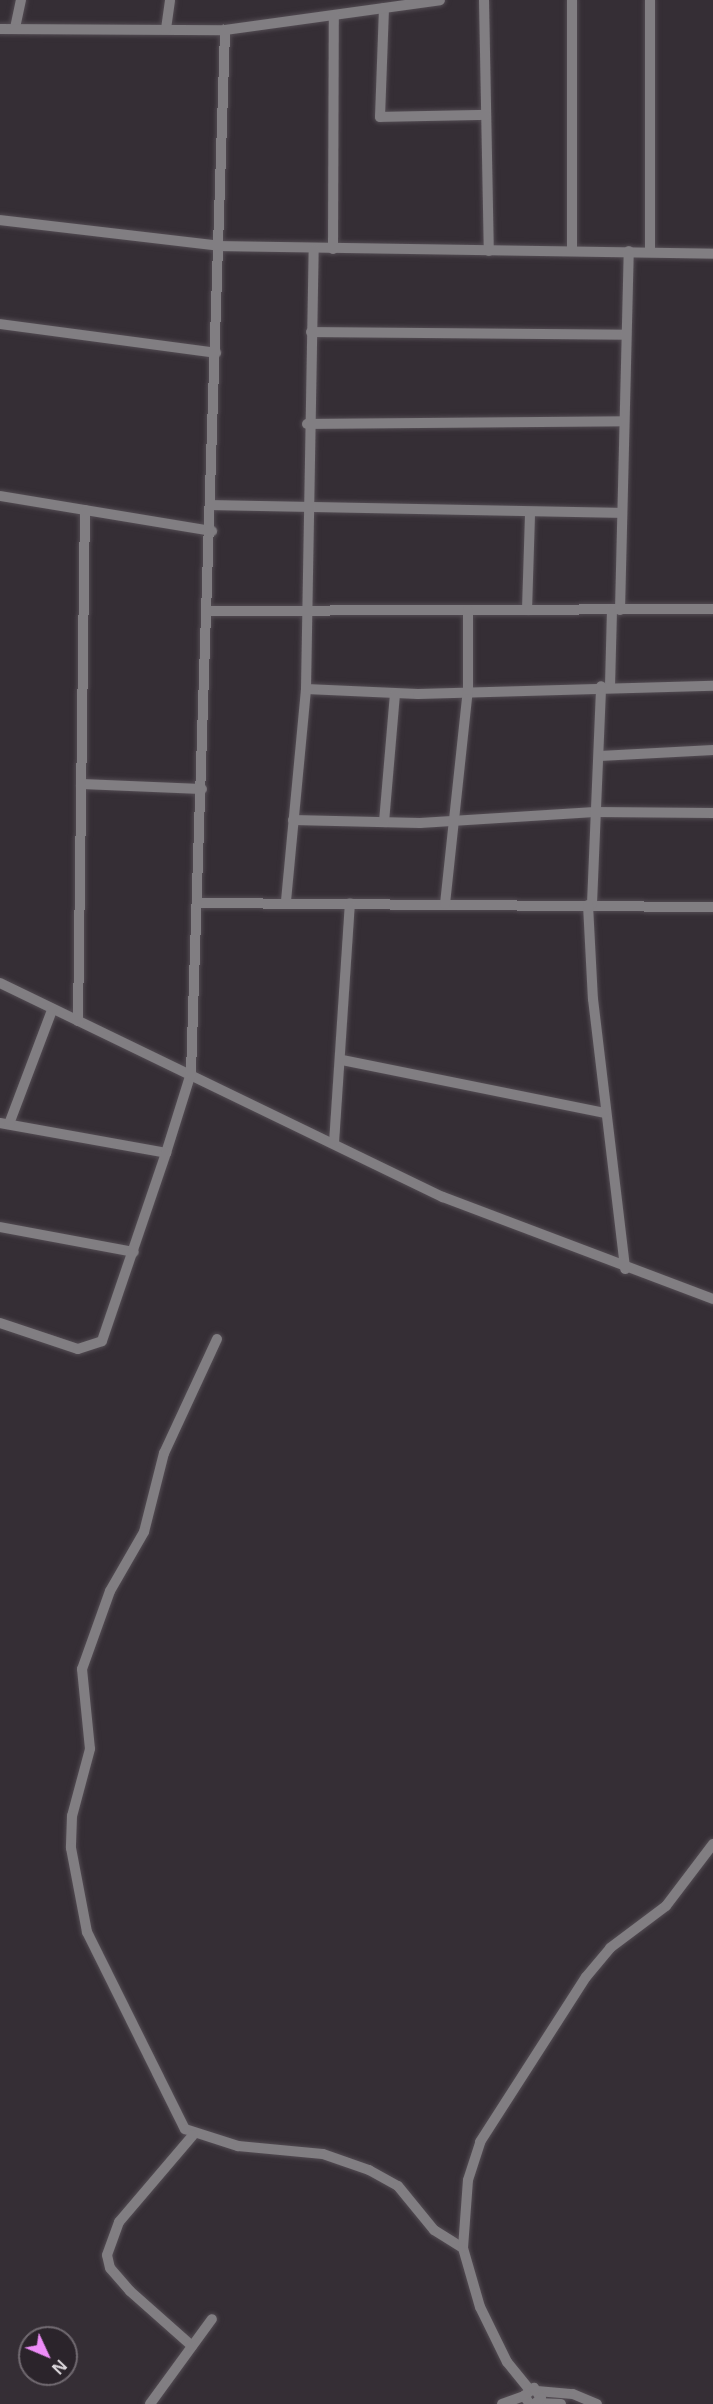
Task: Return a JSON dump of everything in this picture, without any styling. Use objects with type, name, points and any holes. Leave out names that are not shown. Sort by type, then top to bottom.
[{"type":"street","points":[[15,28],[21,0]]},
{"type":"street","points":[[166,29],[171,0]]},
{"type":"street","points":[[0,29],[225,30],[334,16],[390,5],[440,0]]},
{"type":"street","points":[[484,0],[489,251]]},
{"type":"street","points":[[572,0],[572,250]]},
{"type":"street","points":[[650,0],[650,251]]},
{"type":"street","points":[[390,5],[380,117],[486,115]]},
{"type":"street","points":[[333,249],[334,16]]},
{"type":"street","points":[[0,1323],[78,1349],[91,1347],[110,1328],[191,1073],[206,611],[213,531],[225,30]]},
{"type":"street","points":[[0,220],[220,246],[314,249],[650,251],[713,254]]},
{"type":"street","points":[[286,901],[306,689],[307,424],[314,249]]},
{"type":"street","points":[[625,1269],[606,1113],[590,905],[595,812],[606,686],[616,610],[622,513],[629,251]]},
{"type":"street","points":[[0,324],[216,353]]},
{"type":"street","points":[[311,332],[625,335]]},
{"type":"street","points":[[307,424],[624,421]]},
{"type":"street","points":[[0,496],[213,531]]},
{"type":"street","points":[[213,505],[307,509],[622,513]]},
{"type":"street","points":[[78,1021],[85,510]]},
{"type":"street","points":[[527,610],[530,512]]},
{"type":"street","points":[[206,611],[713,609]]},
{"type":"street","points":[[445,904],[468,690],[468,610]]},
{"type":"street","points":[[306,689],[395,693],[606,686],[713,686]]},
{"type":"street","points":[[384,822],[395,693]]},
{"type":"street","points":[[600,756],[713,750]]},
{"type":"street","points":[[81,784],[202,789]]},
{"type":"street","points":[[293,820],[384,822],[595,812],[713,813]]},
{"type":"street","points":[[198,903],[286,901],[350,904],[713,907]]},
{"type":"street","points":[[334,1143],[342,1060],[350,904]]},
{"type":"street","points":[[0,983],[52,1010],[191,1073],[443,1197],[625,1269],[713,1299]]},
{"type":"street","points":[[52,1010],[5,1124],[166,1153]]},
{"type":"street","points":[[342,1060],[606,1113]]},
{"type":"street","points":[[0,1227],[134,1252]]},
{"type":"street","points":[[216,1339],[164,1453],[144,1532],[110,1591],[88,1647],[82,1688],[90,1749],[72,1816],[74,1880],[87,1932],[136,2038],[169,2090],[177,2119],[193,2135],[238,2146],[323,2154],[369,2169],[398,2186],[434,2230],[463,2248]]},
{"type":"street","points":[[561,2404],[532,2398],[507,2362],[480,2307],[463,2248],[468,2180],[494,2118],[586,1977],[610,1948],[666,1906],[713,1844]]},
{"type":"street","points":[[192,2346],[130,2291],[110,2268],[107,2255],[118,2222],[193,2135]]},
{"type":"street","points":[[150,2404],[212,2319]]},
{"type":"street","points":[[502,2404],[573,2394],[597,2404]]}]
